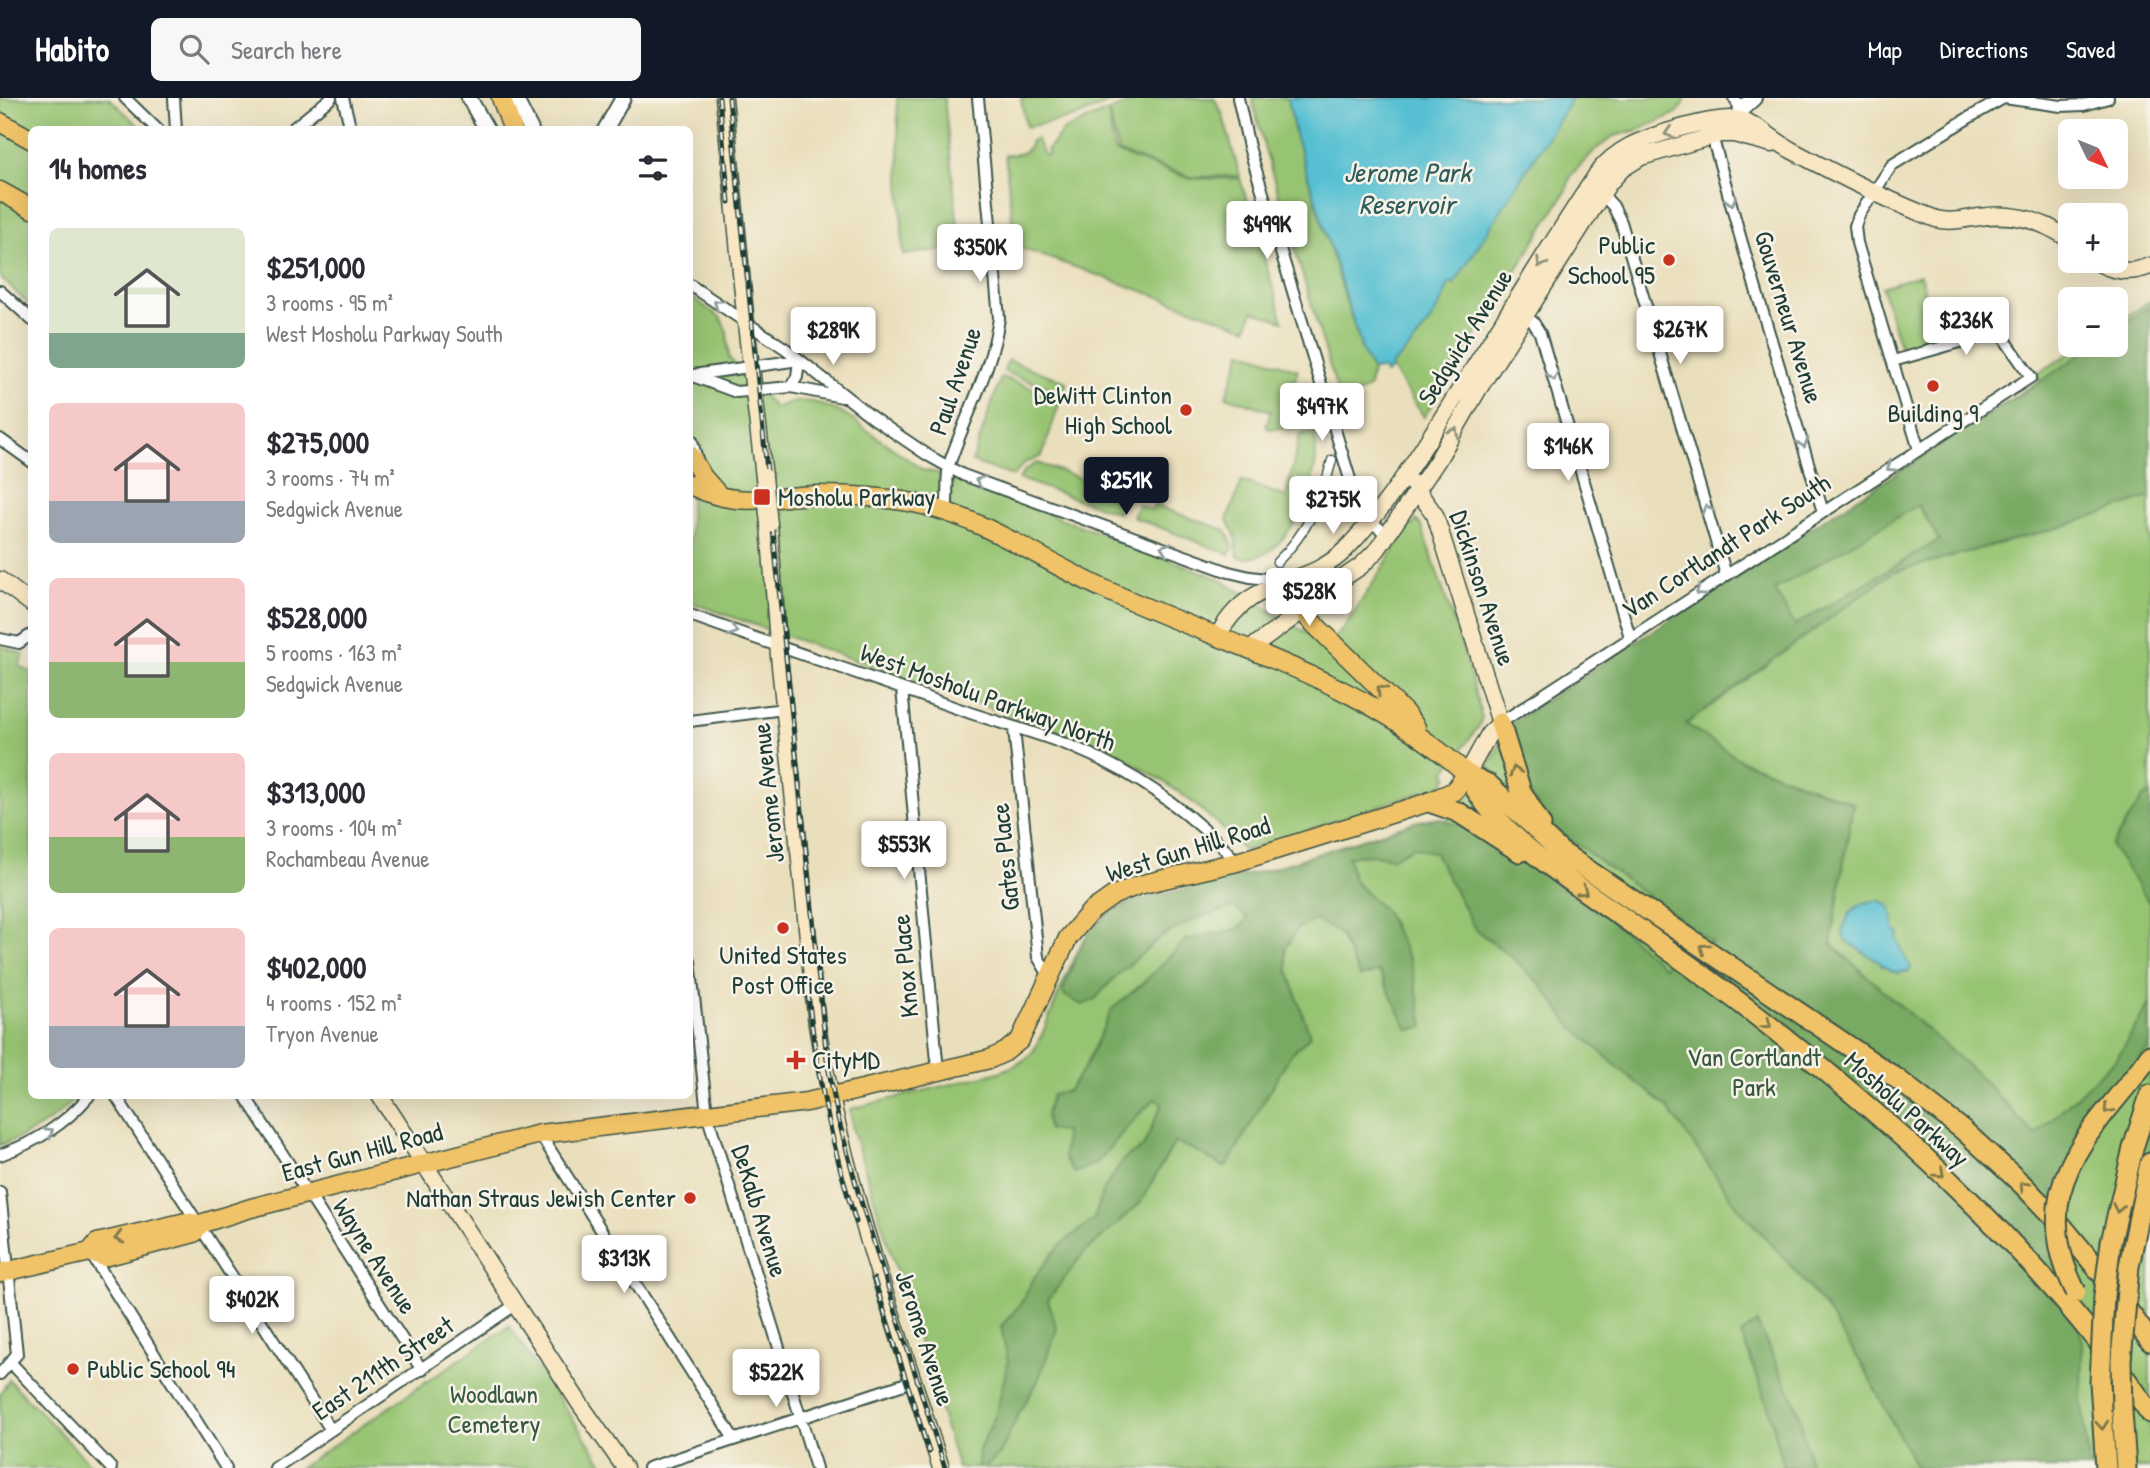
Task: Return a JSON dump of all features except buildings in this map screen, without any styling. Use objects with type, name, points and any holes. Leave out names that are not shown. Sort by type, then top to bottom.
[{"type":"highway","points":[[1500,723],[1525,799],[1555,859]]},
{"type":"highway","name":"Mosholu Parkway","points":[[1467,774],[1477,796],[1514,835],[1890,1073],[1957,1125],[2012,1174],[2062,1226],[2101,1273],[2150,1341]]},
{"type":"highway","points":[[1429,802],[1458,812],[1526,856],[1555,859]]},
{"type":"highway","name":"Mosholu Parkway","points":[[1555,859],[1861,1101],[1935,1168],[2053,1289],[2150,1413]]},
{"type":"highway","points":[[2126,1379],[2065,1268],[2056,1223],[2060,1194],[2069,1163],[2080,1144],[2150,1055]]},
{"type":"highway","points":[[2106,1468],[2100,1382],[2102,1328],[2111,1242],[2133,1148],[2150,1095]]},
{"type":"highway","points":[[2126,1468],[2122,1361],[2129,1266],[2150,1163]]},
{"type":"main road","name":"Jerome Avenue","points":[[724,98],[769,524],[784,709],[817,1025],[830,1098],[855,1197],[941,1468]]},
{"type":"main road","name":"Sedgwick Avenue","points":[[1597,189],[1634,160],[1712,136],[1735,115]]},
{"type":"main road","name":"Sedgwick Avenue","points":[[1218,636],[1232,613],[1262,590],[1307,574],[1343,551],[1406,476],[1519,311],[1597,189],[1610,159],[1634,144],[1735,115]]},
{"type":"main road","points":[[1735,115],[1788,149],[1936,219],[1949,221],[1992,215],[2019,216],[2042,223],[2058,233]]},
{"type":"main road","points":[[0,122],[28,138]]},
{"type":"main road","points":[[0,191],[28,207]]},
{"type":"main road","points":[[2128,271],[2150,266]]},
{"type":"main road","name":"Sedgwick Avenue","points":[[1250,649],[1367,561],[1388,535],[1418,490],[1519,311]]},
{"type":"main road","name":"Mosholu Parkway","points":[[693,471],[722,498],[742,501],[820,495],[854,496],[911,503],[946,511],[985,527],[1101,588],[1334,685],[1427,740],[1467,774]]},
{"type":"main road","name":"Dickinson Avenue","points":[[1406,476],[1435,515],[1500,723]]},
{"type":"main road","points":[[0,580],[28,601]]},
{"type":"main road","points":[[1304,608],[1315,624],[1405,713],[1427,740]]},
{"type":"main road","name":"Van Cortlandt Park South","points":[[1467,774],[1489,734],[1500,723]]},
{"type":"main road","name":"West Gun Hill Road","points":[[830,1098],[990,1059],[1014,1046],[1026,1031],[1068,938],[1090,912],[1114,895],[1139,885],[1237,862],[1429,802],[1454,791],[1467,774]]},
{"type":"main road","name":"East Gun Hill Road","points":[[4,1272],[90,1252],[104,1257],[194,1233],[201,1224],[308,1193],[540,1134],[830,1098]]},
{"type":"main road","points":[[382,1099],[515,1305],[625,1468]]},
{"type":"street","points":[[125,98],[154,126]]},
{"type":"street","points":[[174,98],[176,126]]},
{"type":"street","points":[[296,126],[331,98]]},
{"type":"street","points":[[343,98],[350,126]]},
{"type":"street","points":[[470,98],[484,126]]},
{"type":"street","points":[[515,98],[529,126]]},
{"type":"street","points":[[607,126],[623,98]]},
{"type":"street","name":"Paul Avenue","points":[[946,511],[949,466],[996,345],[999,318],[978,98]]},
{"type":"street","points":[[1238,98],[1249,147],[1353,489],[1369,521],[1388,535]]},
{"type":"street","points":[[1735,115],[1754,98]]},
{"type":"street","points":[[1919,450],[1855,231],[1859,215],[1895,162],[2004,98],[2084,106],[2108,98]]},
{"type":"street","name":"Gouverneur Avenue","points":[[1712,136],[1823,512]]},
{"type":"street","points":[[1597,189],[1613,206],[1621,222],[1726,575]]},
{"type":"street","points":[[693,287],[799,360],[848,399],[929,456],[963,475],[1219,568],[1250,577],[1285,581]]},
{"type":"street","points":[[0,291],[28,316]]},
{"type":"street","points":[[1519,311],[1533,322],[1540,333],[1630,637]]},
{"type":"street","name":"Van Cortlandt Park South","points":[[1500,723],[2031,377],[1999,331],[1893,361]]},
{"type":"street","points":[[693,375],[799,360]]},
{"type":"street","points":[[791,387],[797,377],[799,360]]},
{"type":"street","points":[[693,376],[736,392],[791,387],[848,399]]},
{"type":"street","points":[[0,439],[28,460]]},
{"type":"street","points":[[1277,562],[1314,516],[1324,493],[1332,460]]},
{"type":"street","name":"West Mosholu Parkway North","points":[[693,616],[1014,729],[1071,746],[1129,774],[1184,811],[1237,862]]},
{"type":"street","points":[[0,639],[19,643],[28,637]]},
{"type":"street","name":"Knox Place","points":[[902,689],[938,1071]]},
{"type":"street","points":[[693,721],[784,709]]},
{"type":"street","name":"Gates Place","points":[[1014,729],[1038,957],[1050,977]]},
{"type":"street","name":"DeKalb Avenue","points":[[693,994],[707,1114],[816,1468]]},
{"type":"street","points":[[0,1155],[40,1138],[58,1126],[86,1099]]},
{"type":"street","points":[[118,1099],[201,1224],[331,1430]]},
{"type":"street","name":"Wayne Avenue","points":[[247,1099],[422,1370]]},
{"type":"street","points":[[540,1134],[734,1439]]},
{"type":"street","points":[[0,1192],[4,1272],[17,1354],[0,1374]]},
{"type":"street","points":[[90,1252],[226,1468]]},
{"type":"street","name":"East 211th Street","points":[[275,1468],[515,1305]]},
{"type":"street","points":[[10,1362],[111,1468]]},
{"type":"street","points":[[648,1468],[914,1381]]},
{"type":"green space","points":[[0,98],[109,98],[139,126],[28,126],[28,303],[0,277]]},
{"type":"green space","points":[[897,98],[944,98],[960,247],[903,255]]},
{"type":"green space","points":[[1021,98],[1120,98],[1076,117],[1026,127]]},
{"type":"green space","points":[[1141,98],[1214,98],[1222,113],[1240,176],[1191,177],[1118,152],[1109,111]]},
{"type":"green space","points":[[1252,98],[1288,98],[1295,134],[1346,301],[1363,353],[1372,370],[1369,387],[1352,397],[1350,406],[1343,410],[1264,146]]},
{"type":"green space","points":[[1572,98],[1686,98],[1677,113],[1641,129],[1614,136],[1595,150],[1571,175],[1566,191],[1424,417],[1390,366],[1433,317],[1449,283],[1454,283]]},
{"type":"green space","points":[[1108,111],[1114,150],[1117,153],[1191,179],[1240,178],[1283,321],[1253,311],[1247,328],[1015,246],[1005,155],[1025,151],[1031,141],[1036,139],[1045,156],[1064,130]]},
{"type":"green space","points":[[1920,275],[1937,336],[1900,347],[1882,287]]},
{"type":"green space","points":[[693,298],[721,318],[727,332],[729,358],[775,408],[803,401],[846,415],[923,470],[966,479],[1007,494],[1012,500],[1220,579],[1327,646],[1346,625],[1410,525],[1413,526],[1416,520],[1421,525],[1465,655],[1482,718],[1445,772],[1448,776],[1443,785],[1244,851],[1211,818],[1159,778],[1098,746],[693,603]]},
{"type":"green space","name":"Van Cortlandt Park","points":[[2150,301],[2150,1468],[958,1468],[853,1131],[850,1109],[996,1073],[1025,1059],[1038,1043],[1071,965],[1090,934],[1117,910],[1135,901],[1268,870],[1415,822],[1432,818],[1445,821],[1482,777],[1507,726],[2040,380],[2037,374],[2064,357],[2128,357],[2128,315]]},
{"type":"green space","points":[[2150,306],[2150,497],[2058,528],[1893,572],[1686,724],[1742,761],[1853,803],[1831,944],[1979,1076],[2035,1135],[2117,1058],[2150,1002],[2150,1045],[2052,1190],[2082,1341],[2081,1399],[2090,1468],[1916,1468],[1863,1366],[1824,1306],[1740,1210],[1667,1107],[1569,1023],[1542,986],[1510,956],[1475,929],[1435,853],[1413,847],[1393,858],[1373,855],[1348,856],[1354,881],[1386,912],[1411,963],[1424,1027],[1408,1030],[1379,971],[1360,977],[1339,933],[1315,920],[1298,928],[1285,949],[1288,970],[1310,1036],[1291,1054],[1228,1164],[1224,1167],[1175,1142],[1140,1203],[1084,1253],[1048,1300],[1057,1329],[1037,1383],[1000,1454],[983,1468],[978,1468],[979,1450],[996,1414],[1008,1362],[1001,1326],[1020,1305],[1035,1276],[1060,1245],[1094,1219],[1105,1187],[1125,1158],[1143,1147],[1162,1104],[1155,1099],[1097,1163],[1074,1173],[1064,1158],[1065,1132],[1048,1130],[1046,1114],[1052,1095],[1068,1091],[1085,1067],[1112,1009],[1142,984],[1186,940],[1240,928],[1248,918],[1234,907],[1197,918],[1162,936],[1115,977],[1094,1000],[1082,1005],[1064,995],[1063,991],[1081,944],[1092,929],[1108,914],[1135,901],[1268,870],[1415,822],[1439,818],[1465,828],[1539,872],[1613,922],[1664,967],[1673,954],[1711,942],[1553,827],[1531,797],[1507,726],[2077,357],[2128,357],[2128,322]],"holes":[[[1918,505],[1939,540],[1795,625],[1774,590]]]},
{"type":"green space","points":[[1242,351],[1298,370],[1283,415],[1310,407],[1314,426],[1268,429],[1266,425],[1271,411],[1226,396]]},
{"type":"green space","points":[[1008,360],[1067,382],[1063,393],[1004,372]]},
{"type":"green space","points":[[1001,377],[1061,398],[1042,456],[1024,463],[1013,476],[972,462]]},
{"type":"green space","points":[[1315,432],[1314,471],[1297,519],[1278,544],[1266,553],[1253,557],[1238,557],[1235,535],[1227,520],[1242,481],[1286,497],[1300,434]]},
{"type":"green space","points":[[1037,463],[1109,488],[1106,494],[1123,500],[1118,513],[1019,479],[1025,470]]},
{"type":"green space","points":[[1138,505],[1152,510],[1154,505],[1225,530],[1233,548],[1229,554],[1133,517]]},
{"type":"green space","points":[[0,646],[24,654],[19,666],[28,671],[28,1099],[75,1099],[42,1125],[0,1145]]},
{"type":"green space","points":[[2150,794],[2150,904],[2111,846],[2143,797]]},
{"type":"green space","points":[[1757,1323],[1798,1409],[1811,1468],[1784,1467],[1767,1403],[1741,1334]]},
{"type":"green space","name":"Woodlawn Cemetery","points":[[509,1326],[606,1468],[300,1468]]},
{"type":"green space","points":[[9,1380],[94,1468],[0,1468],[0,1393]]},
{"type":"water","name":"Jerome Park Reservoir","points":[[1288,98],[1572,98],[1454,284],[1449,283],[1433,317],[1385,374],[1384,369],[1372,370],[1363,353],[1295,134]]},
{"type":"water","points":[[1882,901],[1891,908],[1895,932],[1900,934],[1897,937],[1911,967],[1909,971],[1896,973],[1846,941],[1842,932],[1849,915],[1860,905]]},
{"type":"railway","points":[[719,98],[729,202]]},
{"type":"railway","points":[[729,98],[827,1060],[838,1118],[859,1195],[945,1468]]},
{"type":"railway","points":[[808,993],[826,1109],[856,1222]]},
{"type":"railway","points":[[874,1279],[929,1452]]},
{"type":"place","name":"Public School 95","points":[[1669,260]]},
{"type":"place","name":"Building 9","points":[[1933,386]]},
{"type":"place","name":"DeWitt Clinton High School","points":[[1186,410]]},
{"type":"place","name":"Mosholu Parkway","points":[[762,497]]},
{"type":"place","name":"United States Post Office","points":[[783,928]]},
{"type":"place","name":"CityMD","points":[[796,1060]]},
{"type":"place","name":"Nathan Straus Jewish Center","points":[[690,1198]]},
{"type":"place","name":"Public School 94","points":[[73,1369]]}]
